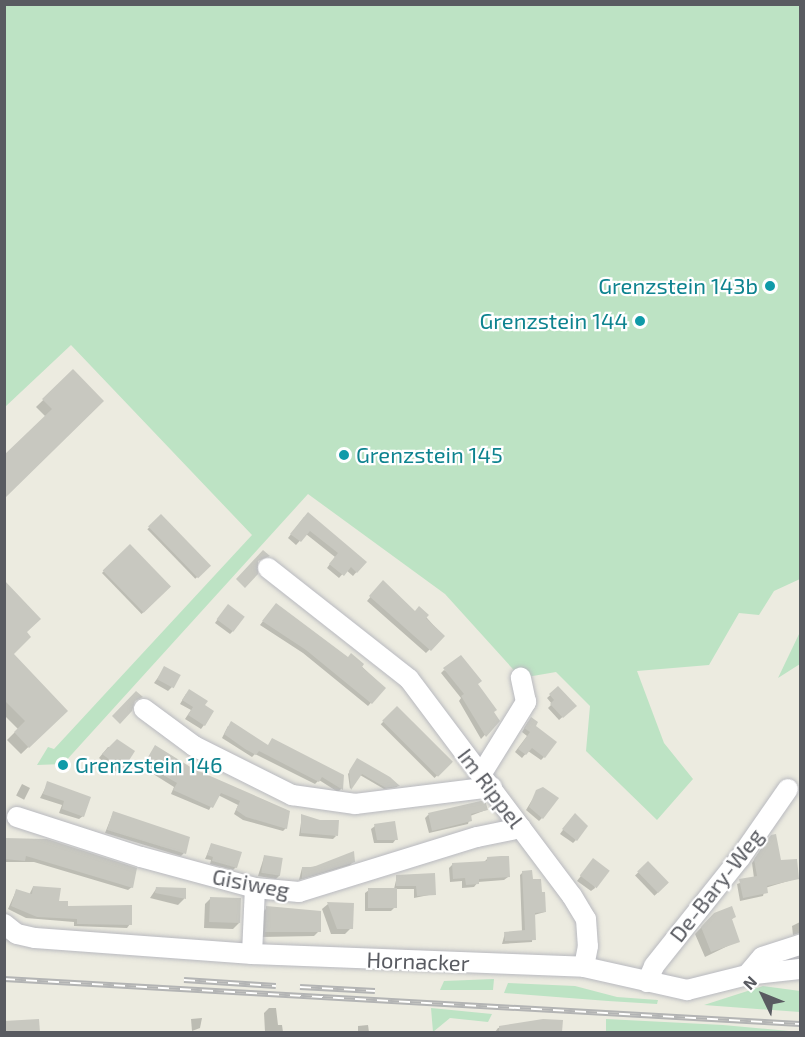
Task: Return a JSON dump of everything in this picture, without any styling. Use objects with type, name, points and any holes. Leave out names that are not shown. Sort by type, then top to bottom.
[{"type":"street","name":"Im Rippel","points":[[268,568],[409,679],[521,828],[540,849],[585,919],[588,946],[584,967]]},
{"type":"street","points":[[144,709],[194,746],[292,795],[355,804],[487,780],[526,702],[521,678]]},
{"type":"street","name":"De-Bary-Weg","points":[[647,982],[654,966],[740,858],[788,789]]},
{"type":"street","name":"Gisiweg","points":[[17,817],[141,857],[255,888],[307,892],[477,837],[521,828]]},
{"type":"street","points":[[252,954],[255,888]]},
{"type":"street","name":"Hornacker","points":[[4,924],[17,934],[35,938],[252,954],[584,967]]},
{"type":"street","points":[[747,975],[762,957],[801,945]]},
{"type":"street","points":[[584,967],[687,990],[747,975],[801,969]]},
{"type":"green space","points":[[5,5],[800,5],[800,579],[774,591],[759,615],[739,613],[709,665],[637,671],[664,743],[693,779],[657,820],[586,751],[590,706],[556,672],[521,678],[445,594],[308,494],[63,764],[37,765],[48,747],[54,749],[252,535],[71,345],[5,407]]},
{"type":"green space","points":[[800,632],[800,664],[778,678]]},
{"type":"green space","points":[[494,979],[493,990],[440,990],[444,981]]},
{"type":"green space","points":[[508,983],[575,986],[617,997],[658,1000],[657,1004],[504,993]]},
{"type":"green space","points":[[763,986],[800,991],[800,1012],[704,1005]]},
{"type":"green space","points":[[431,1008],[492,1014],[488,1022],[450,1018],[433,1032]]},
{"type":"green space","points":[[606,1019],[723,1025],[800,1032],[606,1032]]},
{"type":"building","points":[[73,369],[104,401],[4,499],[4,455],[52,409],[42,399]]},
{"type":"building","points":[[308,512],[367,562],[357,573],[351,567],[344,576],[329,564],[338,553],[310,531],[301,542],[290,534]]},
{"type":"building","points":[[161,514],[211,566],[198,578],[148,527]]},
{"type":"building","points":[[130,544],[171,586],[144,613],[103,570]]},
{"type":"building","points":[[263,550],[270,556],[258,561],[258,574],[245,588],[236,579]]},
{"type":"building","points":[[4,580],[41,619],[27,632],[31,637],[14,654],[68,711],[29,748],[14,732],[25,721],[4,700]]},
{"type":"building","points":[[383,580],[415,611],[419,606],[429,615],[426,618],[445,636],[431,651],[369,596]]},
{"type":"building","points":[[276,603],[348,657],[351,653],[364,664],[362,667],[386,688],[372,704],[306,650],[262,621]]},
{"type":"building","points":[[228,604],[245,617],[233,632],[217,619]]},
{"type":"building","points":[[461,655],[482,681],[478,684],[497,710],[494,712],[500,721],[486,737],[461,696],[464,694],[443,668]]},
{"type":"building","points":[[164,666],[181,675],[174,688],[157,679]]},
{"type":"building","points":[[558,686],[577,706],[563,718],[550,704],[554,700],[549,694]]},
{"type":"building","points":[[189,689],[208,701],[205,705],[214,711],[205,726],[188,715],[193,707],[182,700]]},
{"type":"building","points":[[136,691],[143,697],[135,701],[132,711],[120,724],[112,716]]},
{"type":"building","points":[[397,706],[453,762],[438,777],[382,721]]},
{"type":"building","points":[[531,717],[538,722],[536,726],[557,742],[545,758],[532,748],[526,755],[518,749],[530,732],[524,728]]},
{"type":"building","points":[[231,721],[268,745],[272,738],[344,775],[343,790],[322,777],[319,782],[259,751],[256,755],[245,749],[224,734]]},
{"type":"building","points":[[117,739],[135,751],[123,770],[102,754]]},
{"type":"building","points":[[155,745],[192,768],[290,811],[287,829],[246,817],[236,810],[240,801],[221,793],[213,808],[173,790],[177,783],[144,764]]},
{"type":"building","points":[[357,758],[390,777],[400,786],[386,788],[362,774],[351,790],[349,771]]},
{"type":"building","points":[[47,781],[91,797],[84,817],[62,809],[64,801],[43,794]]},
{"type":"building","points":[[543,787],[559,798],[543,819],[529,807],[536,790]]},
{"type":"building","points":[[485,800],[488,810],[471,814],[472,821],[432,831],[428,813]]},
{"type":"building","points":[[113,811],[190,837],[186,854],[107,830]]},
{"type":"building","points":[[575,813],[588,826],[577,841],[562,829]]},
{"type":"building","points":[[301,814],[320,820],[339,820],[338,836],[301,833]]},
{"type":"building","points":[[395,821],[398,840],[377,840],[374,824]]},
{"type":"building","points":[[776,834],[781,860],[797,859],[799,879],[767,886],[768,893],[743,898],[739,879],[757,876],[754,859],[771,835]]},
{"type":"building","points":[[4,838],[47,839],[137,868],[133,888],[26,856],[25,861],[4,859]]},
{"type":"building","points":[[211,843],[242,852],[237,868],[212,861],[213,857],[207,855]]},
{"type":"building","points":[[354,851],[355,862],[302,879],[302,867],[313,867]]},
{"type":"building","points":[[264,855],[283,858],[280,876],[261,873]]},
{"type":"building","points":[[509,856],[510,877],[479,879],[479,884],[466,885],[465,878],[453,879],[452,863],[487,861],[487,857]]},
{"type":"building","points":[[593,858],[610,871],[597,888],[580,876]]},
{"type":"building","points":[[648,861],[669,883],[658,893],[637,871]]},
{"type":"building","points":[[532,870],[533,879],[541,879],[542,892],[545,892],[546,912],[535,913],[536,940],[505,941],[504,932],[525,930],[522,871]]},
{"type":"building","points":[[435,873],[436,895],[417,896],[416,886],[396,886],[396,875]]},
{"type":"building","points":[[33,886],[61,888],[59,901],[68,901],[68,906],[132,905],[132,925],[77,924],[77,919],[37,917],[11,906],[16,889],[32,894]]},
{"type":"building","points":[[156,887],[186,888],[186,899],[155,893]]},
{"type":"building","points":[[368,888],[397,888],[397,908],[368,908]]},
{"type":"building","points":[[210,897],[241,898],[240,923],[209,922]]},
{"type":"building","points":[[327,902],[354,903],[353,929],[337,929]]},
{"type":"building","points":[[266,906],[321,911],[321,932],[265,932]]},
{"type":"building","points":[[732,906],[736,917],[732,919],[740,942],[711,952],[701,927],[714,913]]},
{"type":"building","points":[[39,1019],[40,1032],[4,1032],[4,1021]]},
{"type":"building","points":[[543,1019],[563,1020],[562,1032],[499,1032],[499,1026]]},
{"type":"railway","points":[[4,979],[800,1024]]},
{"type":"railway","points":[[184,980],[276,986]]},
{"type":"railway","points":[[300,987],[375,991]]},
{"type":"place","name":"Grenzstein 143b","points":[[770,286]]},
{"type":"place","name":"Grenzstein 144","points":[[640,321]]},
{"type":"place","name":"Grenzstein 145","points":[[344,455]]},
{"type":"place","name":"Grenzstein 146","points":[[63,765]]}]
